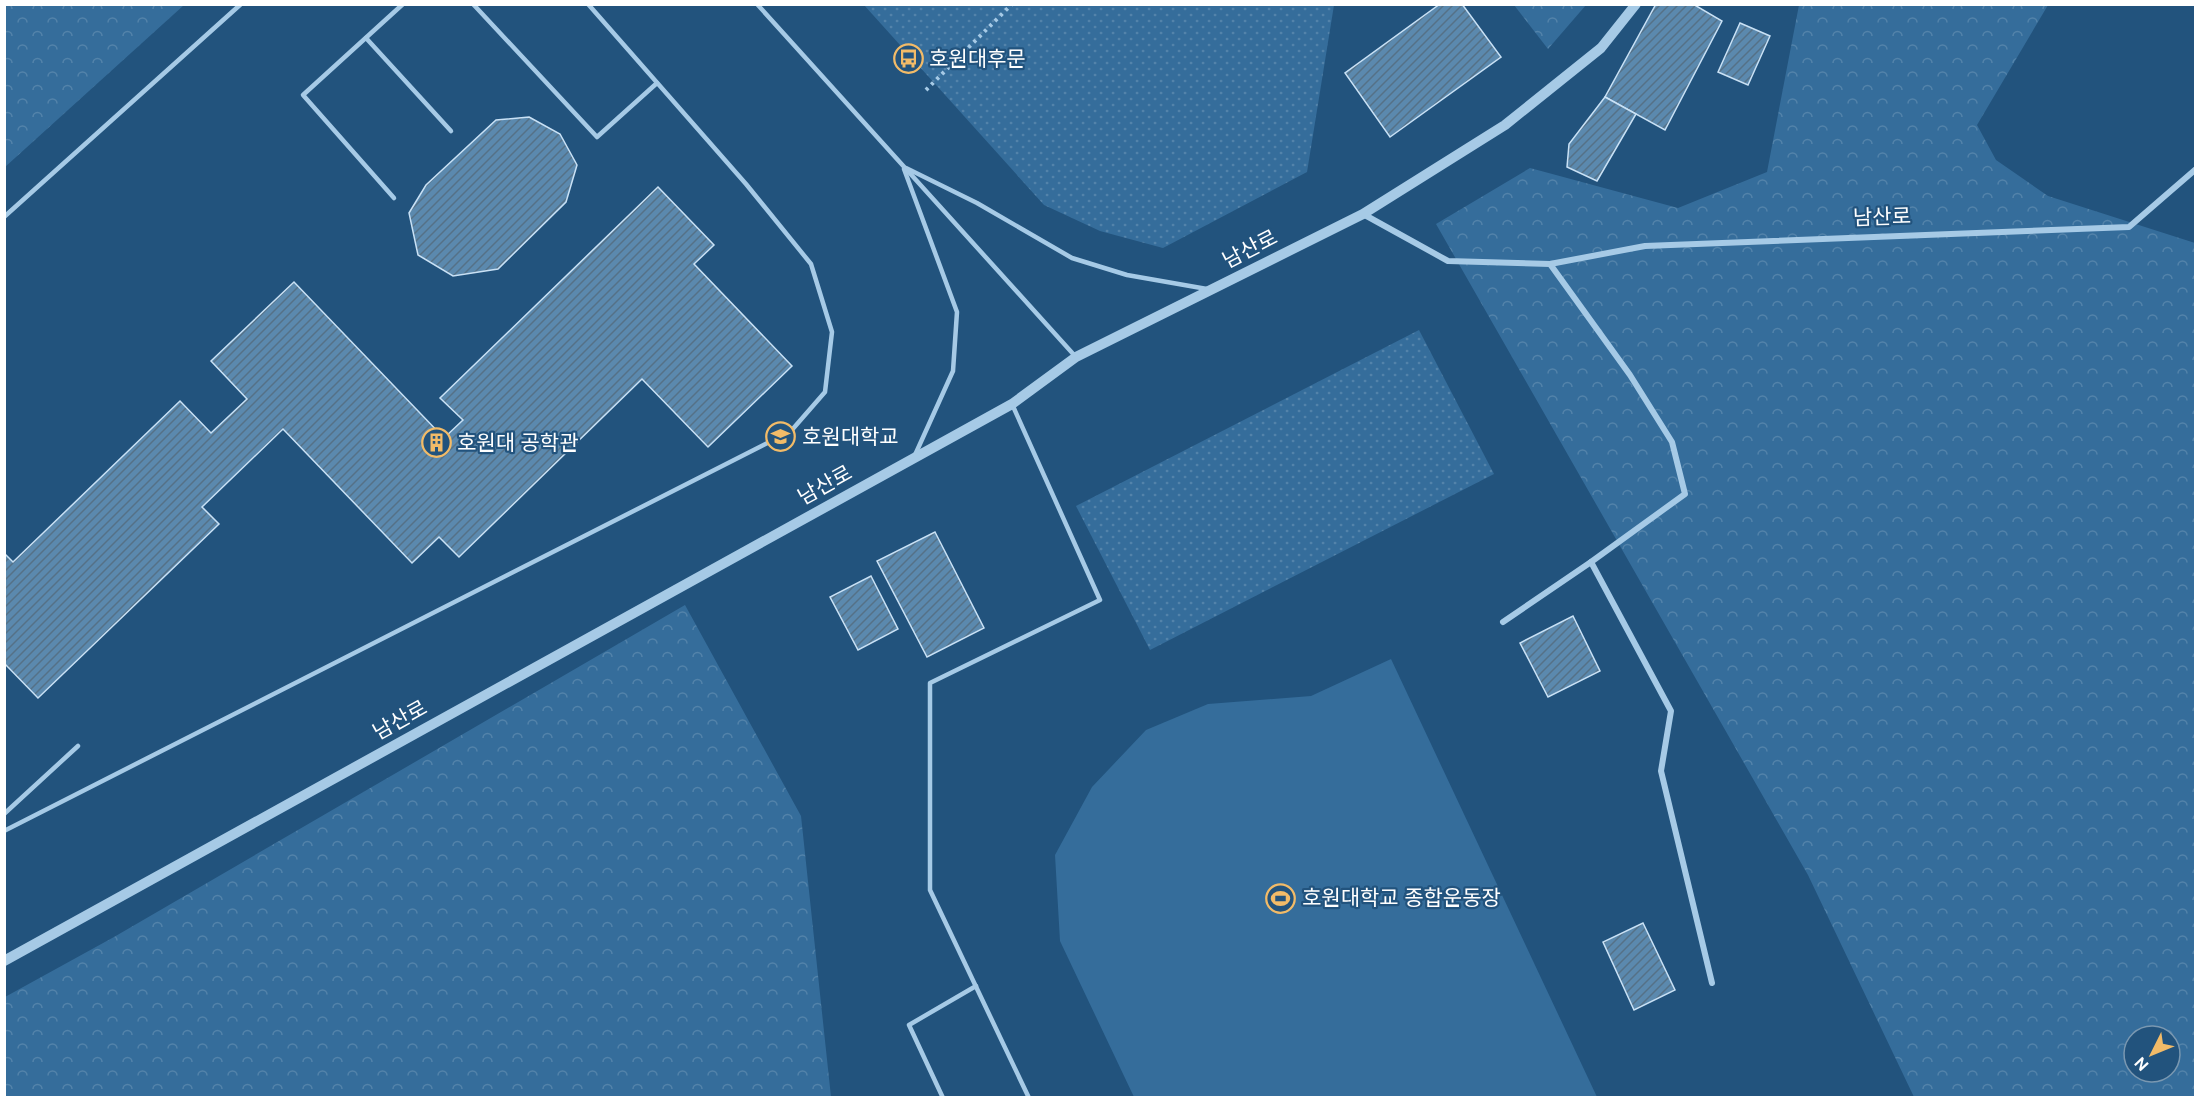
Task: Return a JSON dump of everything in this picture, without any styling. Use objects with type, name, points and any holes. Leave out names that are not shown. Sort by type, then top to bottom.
[{"type":"street","name":"남산로","points":[[4,961],[1012,404],[1076,357],[1363,214],[1505,125],[1601,48],[1636,4]]},
{"type":"street","name":"남산로","points":[[1363,214],[1448,261],[1550,264],[1645,246],[2130,227],[2196,169]]},
{"type":"street","points":[[1503,622],[1686,494],[1672,442],[1630,375],[1550,264]]},
{"type":"street","points":[[1591,562],[1671,711],[1661,771],[1712,983]]},
{"type":"lane","points":[[4,217],[241,4]]},
{"type":"lane","points":[[394,198],[303,94],[403,4]]},
{"type":"lane","points":[[473,4],[597,137],[657,83]]},
{"type":"lane","points":[[4,831],[791,431],[825,392],[832,332],[811,264],[746,184],[588,4]]},
{"type":"lane","points":[[757,4],[1076,357]]},
{"type":"lane","points":[[366,38],[451,131]]},
{"type":"lane","points":[[904,167],[977,203],[1072,258],[1127,275],[1211,290]]},
{"type":"lane","points":[[904,167],[957,312],[953,371],[914,458]]},
{"type":"lane","points":[[1012,404],[1100,600],[930,683],[930,890],[1029,1098]]},
{"type":"lane","points":[[4,814],[78,746]]},
{"type":"lane","points":[[943,1098],[909,1025],[976,986]]},
{"type":"path","points":[[926,90],[1012,4]]},
{"type":"green space","points":[[5,4],[184,4],[184,5],[5,167]]},
{"type":"green space","points":[[864,5],[1334,5],[1307,172],[1163,248],[1100,231],[1044,205]]},
{"type":"green space","points":[[1514,5],[1586,5],[1548,49]]},
{"type":"green space","points":[[1799,5],[2048,5],[1977,125],[1996,160],[2048,196],[2195,243],[2195,1097],[1914,1097],[1808,875],[1436,224],[1530,168],[1678,208],[1767,172]]},
{"type":"green space","points":[[1419,330],[1494,474],[1150,650],[1076,506]]},
{"type":"green space","points":[[685,605],[801,816],[831,1097],[5,1097],[5,997],[114,937]]},
{"type":"green space","name":"호원대학교 종합운동장","points":[[1391,659],[1597,1097],[1134,1097],[1060,941],[1055,855],[1092,787],[1146,730],[1208,704],[1311,696]]},
{"type":"building","points":[[1440,4],[1462,4],[1501,57],[1390,137],[1345,73]]},
{"type":"building","points":[[1656,4],[1693,4],[1722,21],[1665,130],[1605,97]]},
{"type":"building","points":[[1740,23],[1770,36],[1748,85],[1718,72]]},
{"type":"building","points":[[1605,97],[1636,114],[1597,181],[1567,167],[1569,144]]},
{"type":"building","points":[[529,117],[560,134],[577,165],[566,202],[498,269],[453,276],[418,255],[409,213],[426,185],[496,120]]},
{"type":"building","name":"호원대 공학관","points":[[658,187],[714,245],[694,264],[792,366],[708,447],[642,379],[459,557],[439,537],[412,563],[283,429],[202,507],[219,524],[38,698],[4,663],[4,553],[13,562],[180,401],[211,433],[247,399],[211,361],[294,282],[444,438],[463,420],[440,398]]},
{"type":"building","points":[[935,532],[984,628],[927,657],[877,561]]},
{"type":"building","points":[[871,576],[898,629],[858,650],[830,597]]},
{"type":"building","points":[[1573,616],[1600,671],[1548,697],[1520,643]]},
{"type":"building","points":[[1643,923],[1675,990],[1634,1010],[1603,942]]},
{"type":"place","name":"호원대후문","points":[[908,59]]},
{"type":"place","name":"호원대학교","points":[[781,437]]},
{"type":"place","name":"호원대 공학관","points":[[436,443]]},
{"type":"place","name":"호원대학교 종합운동장","points":[[1281,898]]}]
